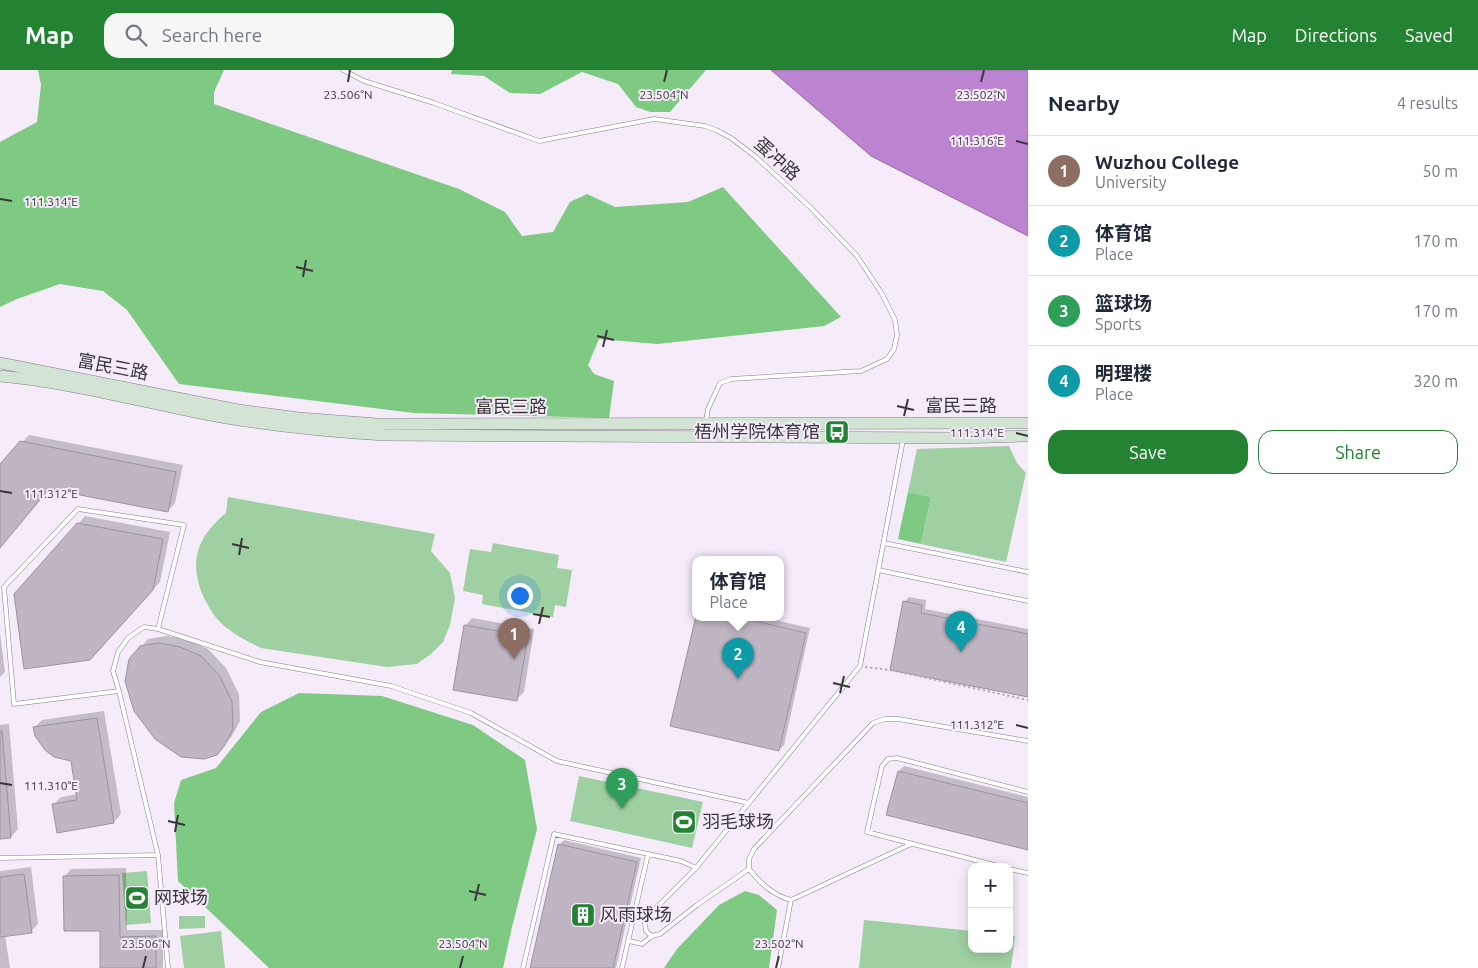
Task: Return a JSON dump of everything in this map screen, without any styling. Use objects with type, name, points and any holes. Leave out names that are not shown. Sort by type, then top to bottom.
[{"type":"main road","name":"富民三路","points":[[0,363],[238,410],[309,418],[414,424],[1028,423]]},
{"type":"main road","name":"富民三路","points":[[0,376],[42,381],[238,420],[310,430],[384,435],[904,438],[1028,436]]},
{"type":"lane","name":"蛋冲路","points":[[343,70],[364,82],[434,103],[539,141],[654,119],[704,126],[731,138],[756,157],[811,208],[857,256],[882,294],[894,320],[897,335],[894,349],[887,359],[861,370],[731,379],[720,383],[708,409],[706,424]]},
{"type":"lane","points":[[652,936],[646,930],[645,923],[648,916],[696,868],[860,666],[904,438]]},
{"type":"lane","points":[[119,691],[14,704],[4,587],[78,510],[184,525],[158,629]]},
{"type":"lane","points":[[884,543],[1028,572]]},
{"type":"lane","points":[[878,570],[1028,601]]},
{"type":"lane","points":[[168,968],[158,855],[119,691],[112,671],[118,652],[128,638],[144,627],[158,629],[260,662],[391,686],[471,713],[557,761],[749,803]]},
{"type":"lane","points":[[912,844],[791,900],[780,897],[770,891],[749,869],[749,859],[754,849],[873,723],[885,719],[898,719],[1028,741]]},
{"type":"lane","points":[[986,863],[867,832],[882,766],[888,759],[897,758],[1028,792]]},
{"type":"lane","points":[[523,968],[554,834],[681,861],[696,868]]},
{"type":"lane","points":[[622,968],[648,854]]},
{"type":"lane","points":[[0,858],[158,855]]},
{"type":"lane","points":[[629,941],[642,944],[652,936],[660,934],[697,905],[749,869]]},
{"type":"lane","points":[[1013,870],[1028,874]]},
{"type":"lane","points":[[778,968],[791,900]]},
{"type":"path","points":[[860,666],[890,670],[1028,700]]},
{"type":"green space","points":[[38,70],[224,70],[214,92],[214,104],[459,189],[505,212],[522,236],[553,232],[570,202],[587,194],[615,207],[688,202],[723,187],[841,317],[824,326],[657,344],[599,339],[588,365],[594,374],[614,381],[609,418],[414,413],[179,384],[127,310],[103,291],[60,284],[0,307],[0,142],[37,122],[41,85]]},
{"type":"green space","points":[[452,70],[706,70],[670,112],[650,112],[636,107],[618,84],[582,72],[540,94],[510,93],[484,76],[451,74]]},
{"type":"green space","points":[[1009,446],[1017,463],[1026,473],[1006,562],[921,544],[931,497],[908,492],[917,449]]},
{"type":"green space","points":[[908,492],[931,497],[921,544],[898,539]]},
{"type":"green space","points":[[228,497],[435,534],[431,551],[450,573],[455,598],[450,625],[443,642],[417,664],[387,667],[261,648],[233,633],[219,621],[204,598],[199,585],[196,562],[198,551],[208,531],[226,513]]},
{"type":"green space","points":[[493,543],[559,555],[557,568],[572,570],[566,607],[555,605],[553,617],[482,604],[483,595],[463,591],[470,549],[491,552]]},
{"type":"green space","points":[[299,693],[382,696],[473,725],[525,760],[537,829],[503,968],[269,968],[178,881],[174,803],[181,780],[216,768],[261,712]]},
{"type":"green space","points":[[579,776],[703,802],[692,848],[570,821]]},
{"type":"green space","name":"网球场","points":[[147,871],[151,923],[126,925],[122,873]]},
{"type":"green space","points":[[745,891],[759,895],[777,910],[769,968],[664,968],[677,949],[719,905]]},
{"type":"green space","name":"网球场","points":[[179,916],[205,916],[205,928],[179,929]]},
{"type":"green space","points":[[864,920],[968,931],[968,953],[1013,953],[1011,968],[859,968]]},
{"type":"green space","points":[[221,931],[225,968],[184,968],[180,936]]},
{"type":"green space","points":[[1013,936],[1015,936],[1013,952]]},
{"type":"shaded area","points":[[771,70],[1028,70],[1028,236],[871,156]]},
{"type":"building","points":[[20,441],[176,472],[168,512],[49,489],[0,548],[0,464]]},
{"type":"building","points":[[77,523],[163,539],[153,590],[90,660],[24,669],[14,594]]},
{"type":"building","points":[[903,601],[922,605],[921,613],[1028,634],[1028,697],[890,670]]},
{"type":"building","points":[[695,621],[755,621],[806,633],[779,751],[670,726]]},
{"type":"building","points":[[464,625],[528,636],[517,701],[453,690]]},
{"type":"building","points":[[159,643],[180,647],[201,656],[219,675],[232,701],[233,729],[225,745],[217,755],[204,759],[181,757],[155,739],[134,711],[125,681],[129,659],[140,646]]},
{"type":"building","points":[[97,718],[114,823],[57,833],[52,804],[77,800],[71,761],[54,757],[45,750],[35,736],[33,727]]},
{"type":"building","points":[[0,731],[2,731],[11,838],[0,839]]},
{"type":"building","points":[[898,771],[1028,803],[1028,850],[886,815]]},
{"type":"building","name":"风雨球场","points":[[558,844],[637,862],[613,968],[530,968]]},
{"type":"building","points":[[24,874],[32,933],[0,937],[0,877]]},
{"type":"building","points":[[119,875],[120,937],[156,936],[156,968],[100,968],[100,931],[64,931],[63,876]]},
{"type":"place","name":"梧州学院体育馆","points":[[837,432]]},
{"type":"place","name":"明理楼","points":[[961,652]]},
{"type":"place","name":"Wuzhou College","points":[[514,659]]},
{"type":"place","name":"体育馆","points":[[738,679]]},
{"type":"place","name":"篮球场","points":[[622,809]]},
{"type":"place","name":"羽毛球场","points":[[684,822]]},
{"type":"place","name":"网球场","points":[[137,898]]},
{"type":"place","name":"风雨球场","points":[[583,915]]}]
